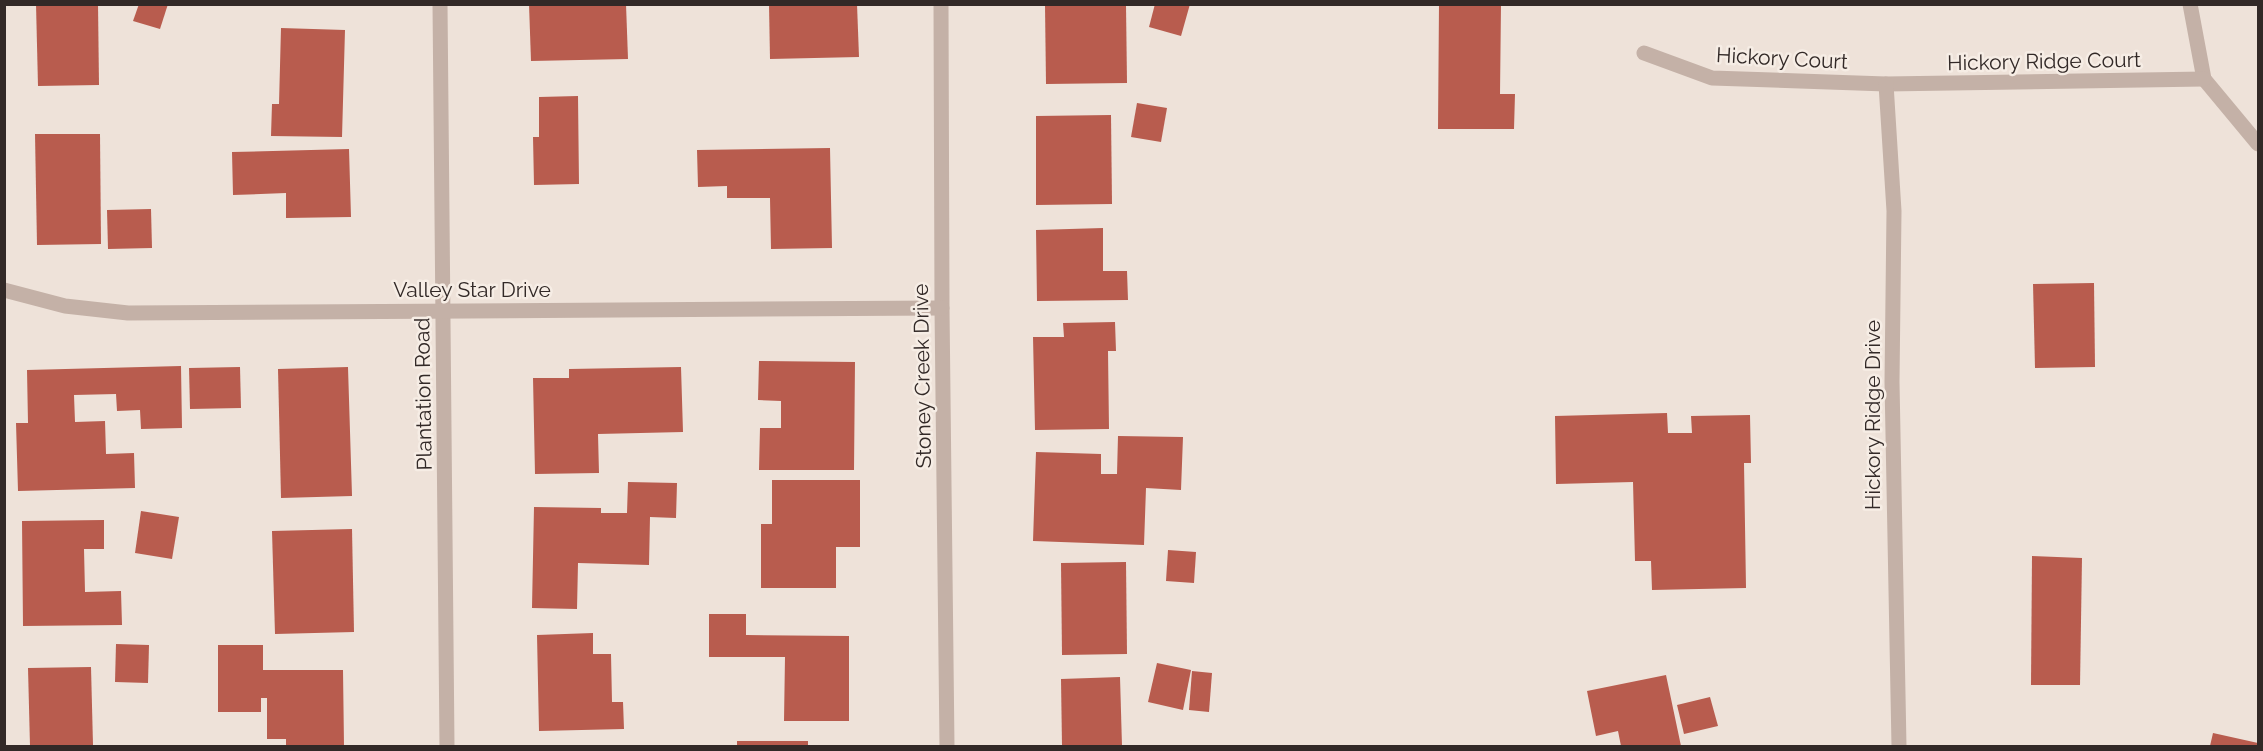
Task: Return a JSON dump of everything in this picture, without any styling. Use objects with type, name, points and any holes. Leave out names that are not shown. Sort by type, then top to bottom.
[{"type":"street","name":"Plantation Road","points":[[440,4],[447,747]]},
{"type":"street","name":"Stoney Creek Drive","points":[[941,4],[947,747]]},
{"type":"street","points":[[2190,4],[2204,79],[2259,144]]},
{"type":"street","name":"Hickory Court","points":[[1644,53],[1712,78],[1886,84]]},
{"type":"street","name":"Hickory Ridge Court","points":[[1886,84],[2204,79]]},
{"type":"street","name":"Hickory Ridge Drive","points":[[1886,84],[1893,211],[1892,382],[1899,747]]},
{"type":"street","name":"Valley Star Drive","points":[[4,290],[65,306],[128,313],[942,308]]},
{"type":"building","points":[[36,4],[98,4],[99,85],[38,86]]},
{"type":"building","points":[[139,4],[168,4],[160,29],[133,21]]},
{"type":"building","points":[[529,4],[626,4],[628,59],[531,61]]},
{"type":"building","points":[[769,4],[857,4],[859,57],[770,59]]},
{"type":"building","points":[[1155,4],[1190,4],[1181,36],[1149,27]]},
{"type":"building","points":[[1439,4],[1501,4],[1500,94],[1515,94],[1514,129],[1438,129]]},
{"type":"building","points":[[1045,5],[1126,5],[1127,83],[1046,84]]},
{"type":"building","points":[[281,28],[345,30],[342,137],[271,136],[272,104],[279,104]]},
{"type":"building","points":[[578,96],[579,184],[534,185],[533,137],[539,137],[539,97]]},
{"type":"building","points":[[1137,103],[1167,108],[1161,142],[1131,137]]},
{"type":"building","points":[[1111,115],[1112,204],[1036,205],[1036,116]]},
{"type":"building","points":[[35,134],[100,134],[101,244],[37,245]]},
{"type":"building","points":[[830,148],[832,248],[771,249],[770,198],[727,198],[727,186],[698,187],[697,150]]},
{"type":"building","points":[[349,149],[351,217],[286,218],[286,193],[233,195],[232,152]]},
{"type":"building","points":[[151,209],[152,248],[108,249],[107,210]]},
{"type":"building","points":[[1103,228],[1103,271],[1127,271],[1128,300],[1037,301],[1036,230]]},
{"type":"building","points":[[2094,283],[2095,367],[2035,368],[2033,284]]},
{"type":"building","points":[[1115,322],[1116,351],[1108,351],[1109,429],[1035,430],[1033,337],[1064,337],[1063,323]]},
{"type":"building","points":[[759,361],[855,362],[854,470],[759,470],[760,428],[781,428],[781,401],[758,400]]},
{"type":"building","points":[[181,366],[182,428],[141,429],[140,410],[117,411],[116,394],[74,395],[75,422],[105,421],[106,454],[134,453],[135,488],[18,491],[16,423],[28,423],[27,370]]},
{"type":"building","points":[[240,367],[241,408],[190,409],[189,368]]},
{"type":"building","points":[[348,367],[352,496],[281,498],[278,369]]},
{"type":"building","points":[[681,367],[683,432],[598,434],[599,473],[535,474],[533,378],[569,378],[569,369]]},
{"type":"building","points":[[1667,413],[1668,433],[1692,433],[1691,416],[1750,415],[1751,463],[1744,463],[1746,588],[1652,590],[1651,561],[1635,561],[1633,482],[1556,484],[1555,416]]},
{"type":"building","points":[[1118,436],[1183,437],[1181,490],[1146,488],[1144,545],[1033,541],[1036,452],[1101,454],[1101,474],[1117,474]]},
{"type":"building","points":[[772,480],[860,480],[860,547],[836,547],[836,588],[761,588],[761,524],[772,524]]},
{"type":"building","points":[[628,482],[677,483],[676,518],[650,517],[649,565],[578,563],[577,609],[532,608],[534,507],[601,508],[601,513],[627,513]]},
{"type":"building","points":[[141,511],[179,517],[172,559],[135,553]]},
{"type":"building","points":[[104,520],[104,549],[84,549],[85,592],[121,591],[122,625],[23,626],[22,521]]},
{"type":"building","points":[[352,529],[354,632],[275,634],[272,531]]},
{"type":"building","points":[[1168,550],[1196,552],[1194,583],[1166,581]]},
{"type":"building","points":[[2032,556],[2082,558],[2080,685],[2031,685]]},
{"type":"building","points":[[1126,562],[1127,654],[1062,655],[1061,563]]},
{"type":"building","points":[[709,614],[746,614],[746,635],[849,636],[849,721],[784,721],[785,657],[709,657]]},
{"type":"building","points":[[593,633],[593,654],[611,654],[612,702],[623,702],[624,729],[539,731],[537,635]]},
{"type":"building","points":[[116,644],[149,645],[148,683],[115,682]]},
{"type":"building","points":[[218,645],[263,645],[263,670],[343,670],[344,746],[286,746],[286,739],[267,739],[267,698],[261,698],[261,712],[218,712]]},
{"type":"building","points":[[1157,663],[1191,670],[1183,710],[1148,702]]},
{"type":"building","points":[[91,667],[93,745],[30,746],[28,668]]},
{"type":"building","points":[[1192,671],[1212,673],[1209,712],[1189,710]]},
{"type":"building","points":[[1666,675],[1681,746],[1621,746],[1618,731],[1596,736],[1587,691]]},
{"type":"building","points":[[1120,677],[1122,746],[1062,746],[1061,679]]},
{"type":"building","points":[[1710,697],[1718,726],[1684,734],[1677,705]]},
{"type":"building","points":[[2213,733],[2258,743],[2258,746],[2210,746]]},
{"type":"building","points":[[737,741],[808,741],[808,746],[737,746]]}]
